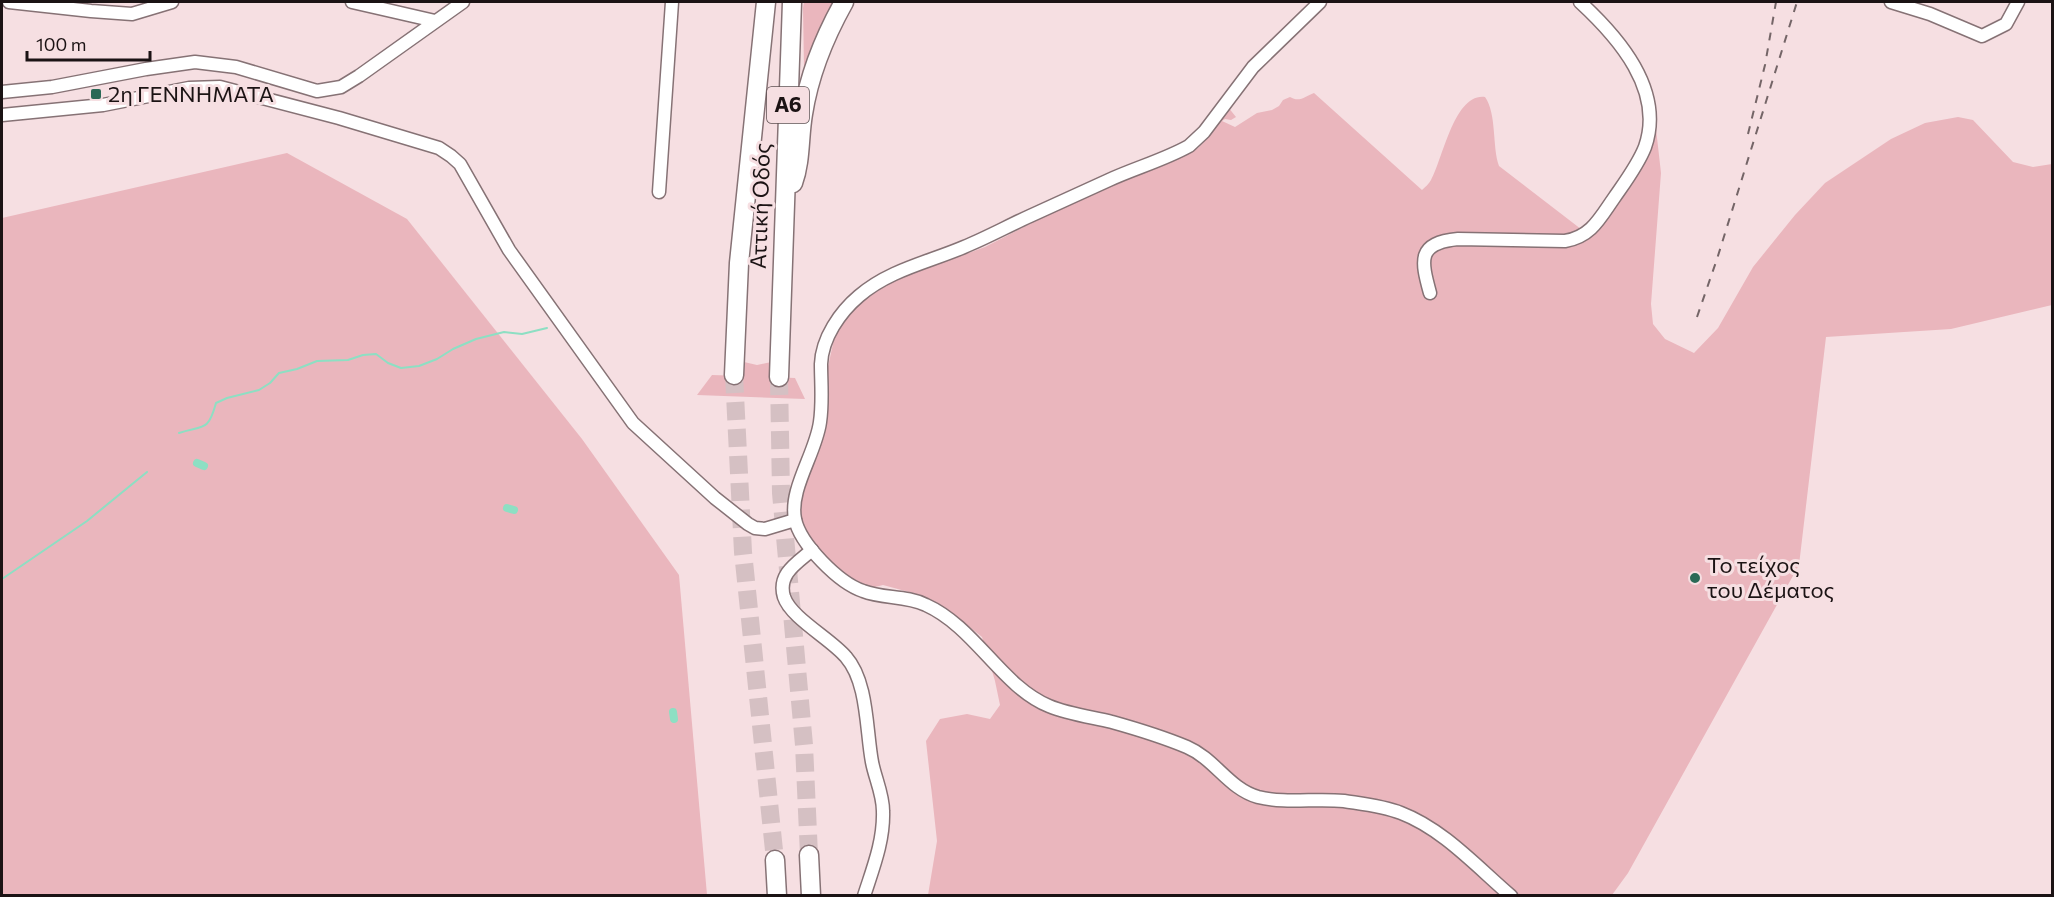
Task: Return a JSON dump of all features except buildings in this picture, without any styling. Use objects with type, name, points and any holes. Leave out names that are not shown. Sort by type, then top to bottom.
[{"type":"highway","points":[[750,148],[753,2]]},
{"type":"highway","name":"Αττική Οδός","points":[[734,375],[739,263],[766,2]]},
{"type":"highway","name":"Αττική Οδός","points":[[778,377],[792,2]]},
{"type":"highway","points":[[783,209],[797,170],[803,113],[809,87],[823,46],[844,2]]},
{"type":"highway","points":[[809,855],[811,896]]},
{"type":"highway","points":[[775,860],[777,896]]},
{"type":"street","points":[[9,2],[103,12],[140,13],[172,2]]},
{"type":"street","points":[[95,2],[103,12]]},
{"type":"street","points":[[352,2],[435,21]]},
{"type":"street","points":[[2,92],[52,87],[195,62],[236,67],[310,90],[328,90],[341,87],[359,76],[463,2]]},
{"type":"street","points":[[659,192],[672,2]]},
{"type":"street","points":[[1320,2],[1260,60],[1240,82],[1204,132],[1189,146],[1027,217],[976,242],[902,271],[881,281],[854,300],[841,314],[823,353],[820,428],[795,500],[795,520],[820,561],[860,591],[902,597],[926,605],[947,618],[976,642],[1014,683],[1047,705],[1115,723],[1189,748],[1206,757],[1242,791],[1257,797],[1288,801],[1341,801],[1382,807],[1404,814],[1459,850],[1511,896]]},
{"type":"street","points":[[1430,293],[1423,267],[1424,259],[1433,246],[1458,239],[1576,239],[1592,230],[1638,162],[1648,133],[1649,105],[1645,92],[1636,70],[1621,45],[1606,26],[1580,2]]},
{"type":"street","points":[[1891,2],[1930,14],[1982,36],[2006,24],[2018,2]]},
{"type":"street","points":[[2,115],[103,105],[189,88],[220,87],[339,117],[439,148],[460,164],[509,250],[620,406],[646,436],[748,525],[765,529],[795,520]]},
{"type":"street","points":[[812,550],[785,575],[784,596],[788,605],[839,649],[857,674],[883,810],[880,844],[864,896]]},
{"type":"shaded area","points":[[804,2],[837,2],[804,69],[803,8]]},
{"type":"shaded area","points":[[1314,93],[1422,190],[1431,180],[1457,116],[1465,105],[1474,99],[1485,97],[1493,121],[1499,166],[1590,236],[1617,205],[1641,169],[1652,144],[1654,111],[1661,173],[1651,304],[1653,324],[1665,339],[1694,353],[1718,328],[1753,267],[1795,215],[1825,183],[1891,139],[1925,123],[1958,117],[1973,120],[2013,162],[2033,167],[2052,164],[2052,305],[1951,329],[1826,337],[1799,565],[1628,873],[1612,895],[928,895],[937,841],[926,741],[940,719],[967,714],[990,719],[1000,705],[982,637],[952,613],[920,595],[883,585],[871,588],[826,564],[803,525],[797,504],[801,503],[800,492],[835,335],[858,304],[894,280],[985,247],[1076,200],[1198,148],[1228,107],[1236,117],[1222,121],[1235,127],[1257,113],[1272,110],[1283,100],[1290,97],[1300,99]]},
{"type":"shaded area","points":[[287,153],[407,219],[582,439],[679,575],[707,895],[2,895],[2,218]]},
{"type":"shaded area","points":[[744,362],[757,365],[771,362],[771,377],[795,378],[805,399],[697,395],[712,375],[744,376]]},
{"type":"waterway","points":[[179,433],[204,426],[210,419],[216,403],[259,390],[279,373],[317,361],[348,360],[376,354],[388,363],[401,368],[419,366],[476,339],[504,332],[522,334],[547,328]]},
{"type":"waterway","points":[[197,463],[204,466]]},
{"type":"waterway","points":[[2,579],[87,521],[147,472]]},
{"type":"waterway","points":[[507,508],[514,510]]},
{"type":"waterway","points":[[673,712],[674,719]]},
{"type":"tunnel","points":[[734,375],[743,552],[775,860]]},
{"type":"tunnel","points":[[779,377],[781,493],[804,745],[809,855]]},
{"type":"railway","points":[[1748,134],[1765,65],[1776,2]]},
{"type":"railway","points":[[1697,317],[1797,2]]},
{"type":"place","name":"2η ΓΕΝΝΗΜΑΤΑ","points":[[96,94]]},
{"type":"place","name":"Το τείχος του Δέματος","points":[[1695,578]]}]
